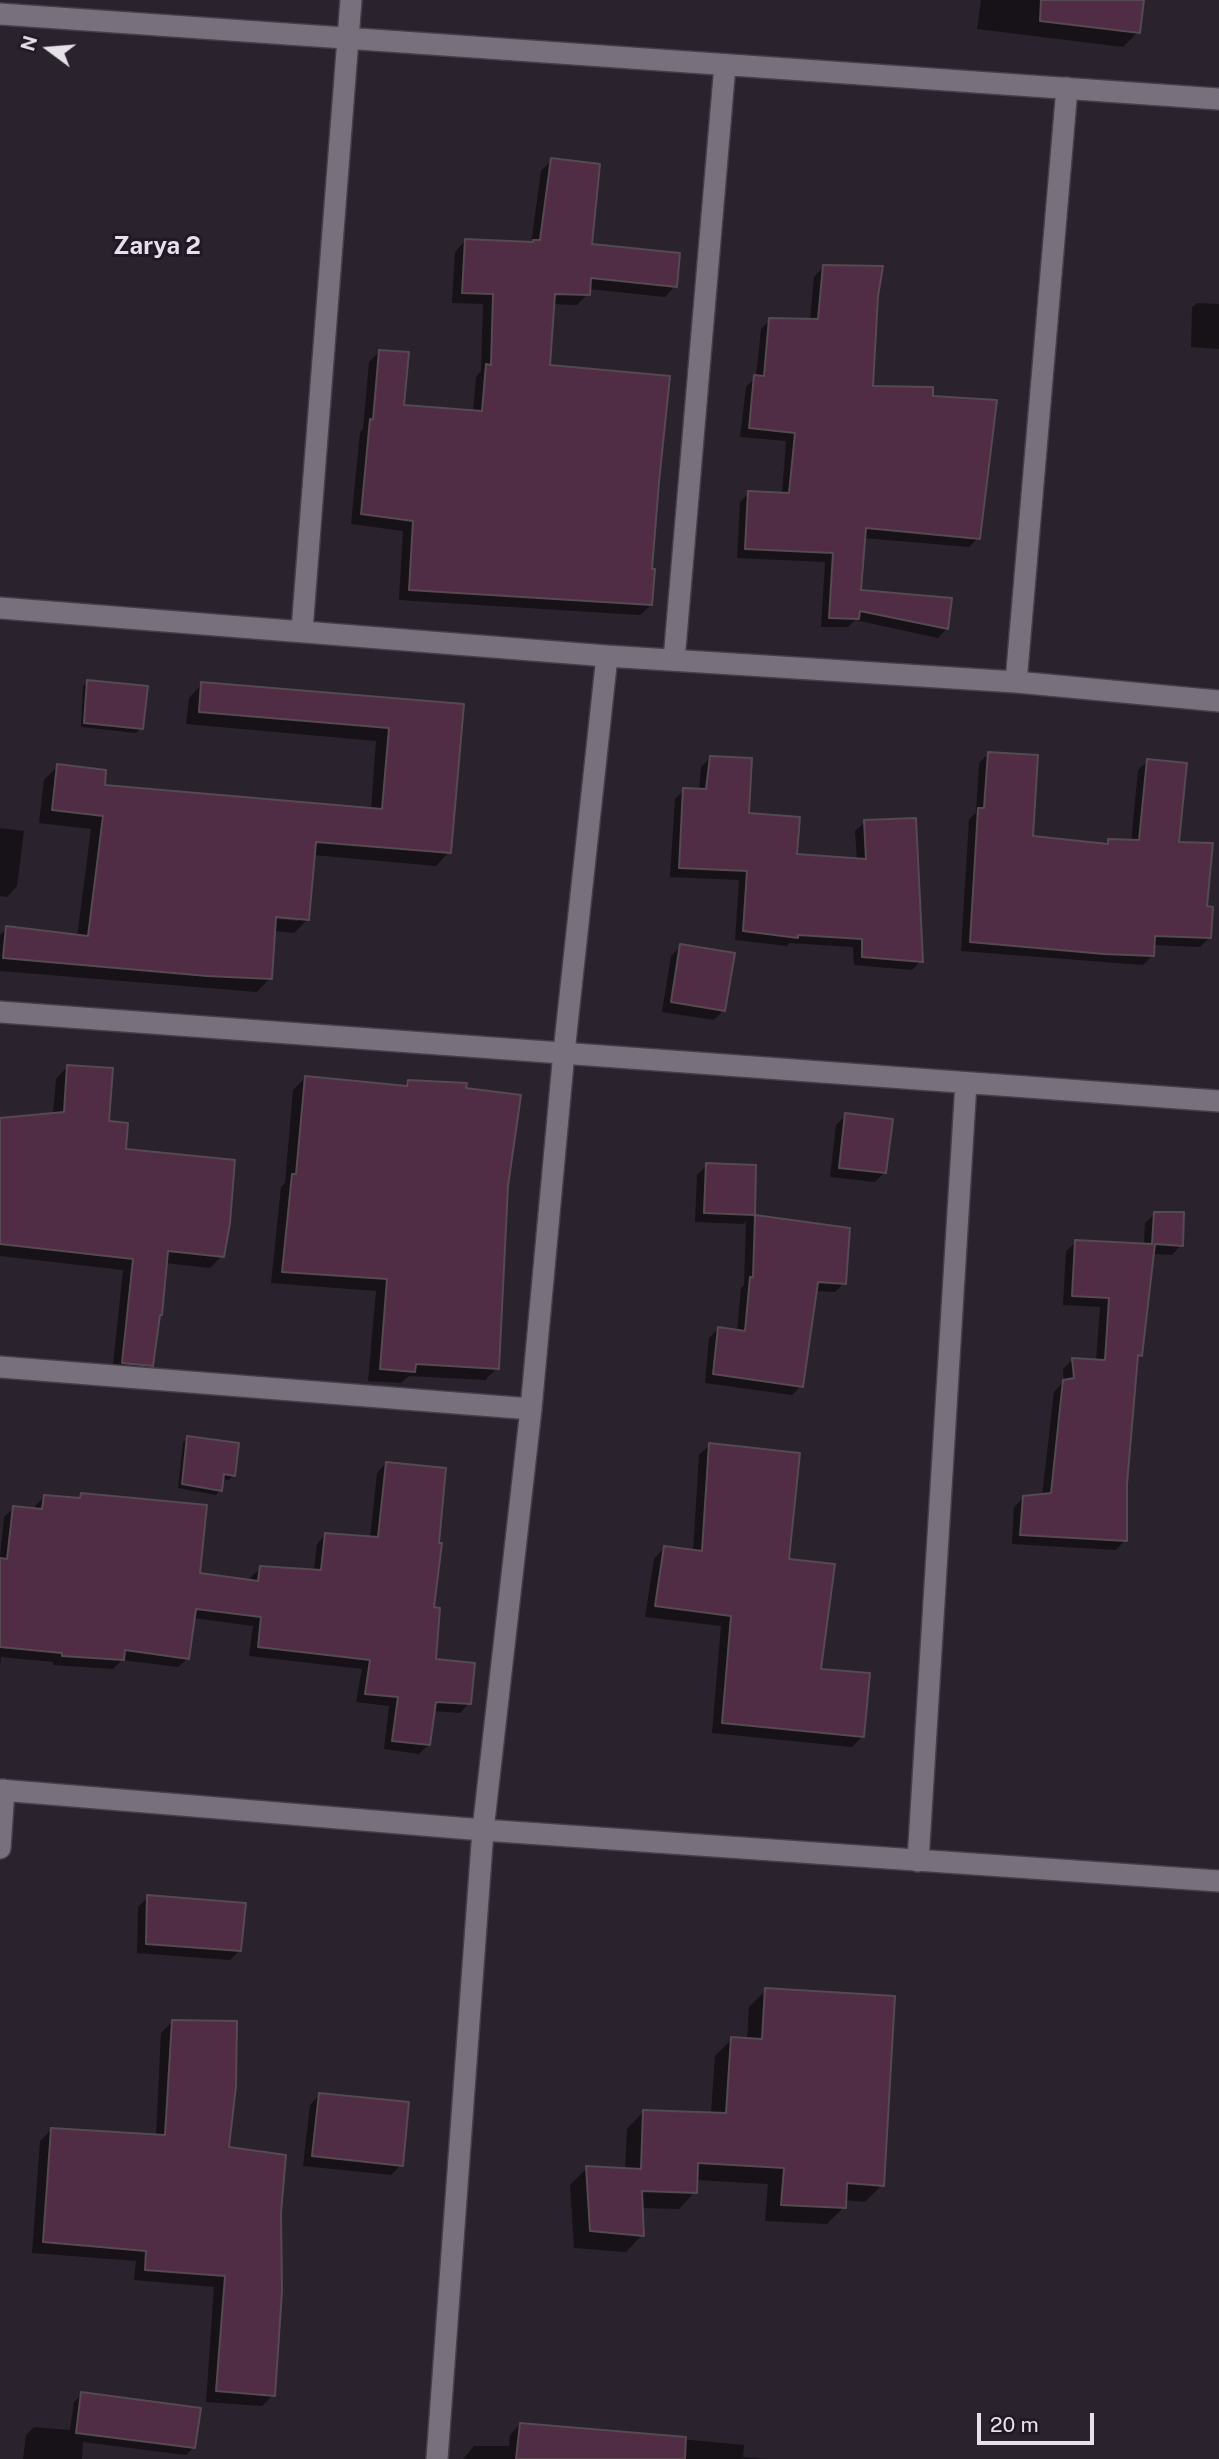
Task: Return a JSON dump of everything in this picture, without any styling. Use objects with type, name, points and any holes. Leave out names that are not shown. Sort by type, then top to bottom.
[{"type":"street","points":[[302,630],[351,0]]},
{"type":"street","points":[[0,14],[1219,99]]},
{"type":"street","points":[[674,660],[725,65]]},
{"type":"street","points":[[1016,682],[1067,88]]},
{"type":"street","points":[[0,608],[607,656],[1016,682],[1219,701]]},
{"type":"street","points":[[437,2459],[483,1830],[531,1409],[564,1052],[607,656]]},
{"type":"street","points":[[0,1012],[1219,1101]]},
{"type":"street","points":[[918,1861],[966,1083]]},
{"type":"street","points":[[0,1367],[531,1409]]},
{"type":"street","points":[[0,1848],[2,1790],[483,1830],[1219,1881]]},
{"type":"building","points":[[1041,0],[1144,0],[1140,33],[1040,21]]},
{"type":"building","points":[[551,158],[600,164],[592,244],[680,253],[677,287],[591,278],[590,295],[555,294],[550,365],[670,376],[652,569],[655,569],[652,605],[409,590],[413,521],[361,514],[379,350],[409,352],[404,405],[482,411],[486,364],[491,365],[493,294],[462,293],[465,239],[540,240]]},
{"type":"building","points":[[823,265],[883,266],[878,296],[873,386],[933,387],[933,396],[997,400],[980,539],[866,528],[861,590],[952,598],[948,629],[860,611],[859,619],[829,618],[833,553],[745,549],[748,491],[789,493],[795,433],[749,428],[754,375],[764,376],[769,318],[818,319]]},
{"type":"building","points":[[87,680],[148,686],[143,729],[84,723]]},
{"type":"building","points":[[201,682],[464,704],[451,853],[316,842],[309,920],[276,917],[272,979],[3,958],[6,926],[88,936],[103,816],[52,810],[57,764],[106,770],[105,785],[382,809],[389,728],[199,712]]},
{"type":"building","points":[[988,752],[1038,755],[1033,836],[1108,844],[1108,839],[1139,840],[1147,759],[1187,763],[1179,842],[1213,843],[1207,906],[1213,907],[1211,938],[1155,936],[1154,956],[970,942],[978,808],[984,808]]},
{"type":"building","points":[[710,756],[752,758],[749,813],[800,817],[797,854],[866,859],[864,820],[916,818],[923,962],[862,957],[862,939],[798,935],[798,938],[743,931],[747,871],[679,868],[683,788],[706,789]]},
{"type":"building","points":[[680,944],[735,953],[725,1011],[671,1002]]},
{"type":"building","points":[[67,1065],[113,1068],[109,1121],[128,1123],[126,1149],[235,1160],[230,1223],[224,1257],[168,1251],[162,1315],[153,1366],[122,1363],[133,1259],[0,1244],[0,1118],[64,1112]]},
{"type":"building","points":[[305,1076],[407,1086],[408,1080],[467,1083],[466,1088],[521,1095],[508,1186],[499,1369],[416,1364],[415,1372],[380,1369],[387,1279],[282,1272],[292,1174],[296,1174]]},
{"type":"building","points":[[845,1113],[893,1119],[886,1173],[839,1168]]},
{"type":"building","points":[[706,1163],[756,1165],[755,1215],[704,1213]]},
{"type":"building","points":[[1154,1212],[1184,1212],[1183,1246],[1155,1244],[1142,1356],[1138,1355],[1127,1484],[1127,1541],[1020,1535],[1023,1496],[1051,1493],[1063,1380],[1074,1378],[1072,1358],[1105,1360],[1109,1298],[1072,1296],[1075,1240],[1152,1244]]},
{"type":"building","points":[[755,1215],[850,1228],[846,1284],[818,1282],[803,1387],[713,1374],[718,1327],[745,1331],[750,1277],[753,1277]]},
{"type":"building","points":[[187,1436],[239,1443],[235,1476],[224,1474],[222,1491],[182,1484]]},
{"type":"building","points":[[709,1443],[800,1453],[789,1559],[835,1564],[821,1669],[870,1673],[864,1737],[722,1723],[731,1616],[655,1606],[664,1546],[702,1551]]},
{"type":"building","points":[[386,1462],[446,1468],[439,1543],[442,1543],[434,1607],[440,1608],[436,1659],[475,1663],[471,1704],[436,1702],[430,1745],[392,1741],[398,1697],[365,1694],[370,1660],[258,1647],[261,1617],[196,1609],[189,1659],[125,1650],[124,1660],[62,1656],[62,1653],[0,1647],[0,1558],[7,1559],[13,1506],[42,1509],[44,1495],[80,1498],[81,1493],[207,1505],[200,1573],[258,1581],[260,1566],[321,1570],[325,1533],[378,1537]]},
{"type":"building","points":[[147,1895],[246,1903],[241,1951],[146,1944]]},
{"type":"building","points":[[765,1988],[895,1996],[884,2186],[847,2183],[846,2208],[781,2205],[784,2168],[698,2163],[697,2193],[642,2191],[644,2236],[590,2231],[586,2166],[641,2169],[643,2110],[726,2113],[731,2037],[762,2039]]},
{"type":"building","points":[[172,2020],[237,2021],[236,2086],[229,2147],[286,2155],[281,2213],[282,2291],[275,2396],[216,2391],[225,2276],[145,2270],[146,2251],[43,2242],[51,2128],[165,2135]]},
{"type":"building","points":[[319,2093],[409,2102],[403,2166],[312,2156]]},
{"type":"building","points":[[81,2392],[201,2408],[195,2448],[76,2433]]},
{"type":"building","points":[[520,2423],[686,2437],[685,2459],[516,2459]]},
{"type":"district","name":"Zarya 2","points":[[157,247]]}]
